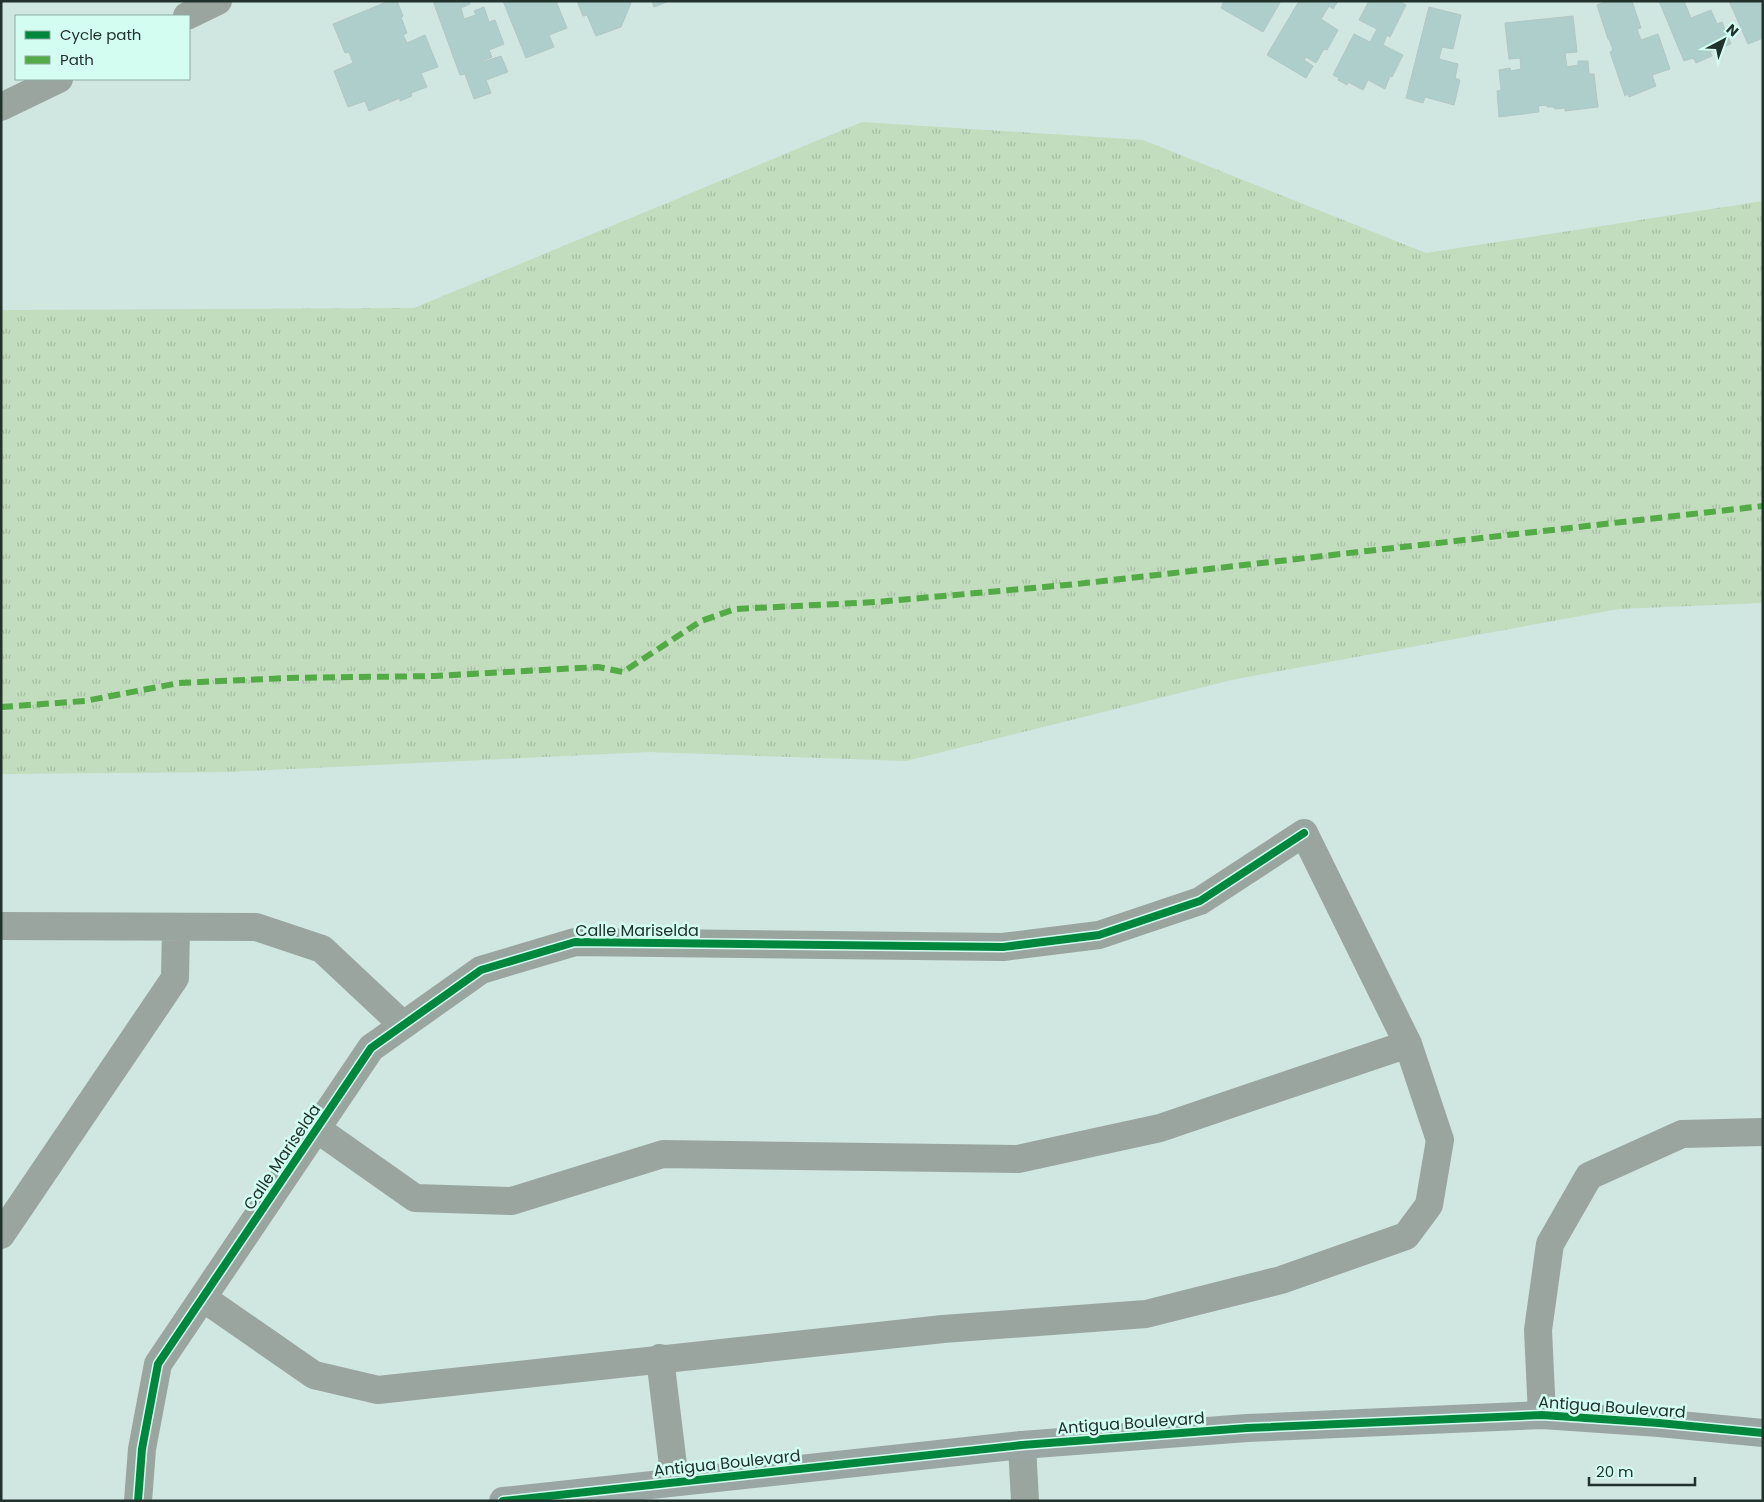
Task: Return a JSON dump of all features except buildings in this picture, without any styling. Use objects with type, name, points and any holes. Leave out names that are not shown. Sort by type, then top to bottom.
[{"type":"main road","name":"Antigua Boulevard","points":[[503,1501],[1022,1445],[1247,1428],[1542,1415],[1660,1422],[1763,1433]]},
{"type":"street","points":[[189,15],[218,1]]},
{"type":"street","points":[[1,107],[58,80]]},
{"type":"street","name":"Calle Mariselda","points":[[138,1501],[142,1450],[158,1364],[372,1048],[481,970],[575,942],[1003,947],[1099,936],[1200,901],[1304,833],[1408,1044]]},
{"type":"street","points":[[1,926],[256,927],[322,949],[403,1025]]},
{"type":"street","points":[[1,1235],[175,978],[176,927]]},
{"type":"street","points":[[203,1298],[314,1375],[378,1390],[660,1358],[943,1329],[1146,1314],[1281,1280],[1406,1236],[1429,1205],[1440,1140],[1408,1044],[1160,1128],[1018,1160],[663,1154],[512,1201],[415,1198],[317,1129]]},
{"type":"street","points":[[1542,1415],[1538,1330],[1550,1244],[1589,1176],[1682,1134],[1763,1132]]},
{"type":"street","points":[[660,1358],[675,1482]]},
{"type":"street","points":[[1022,1445],[1025,1501]]},
{"type":"green space","points":[[862,122],[1143,140],[1426,253],[1763,201],[1763,603],[1619,609],[1236,679],[906,761],[649,752],[230,772],[1,774],[1,310],[414,308]]},
{"type":"marked path","points":[[1,707],[85,701],[179,683],[288,678],[435,676],[598,667],[623,672],[701,621],[735,609],[877,602],[1077,584],[1763,506]]},
{"type":"cycle path","points":[[138,1501],[142,1449],[158,1364],[371,1048],[481,970],[575,942],[1003,947],[1099,935],[1200,901],[1304,833]]},
{"type":"cycle path","points":[[503,1501],[1022,1445],[1247,1428],[1542,1415],[1659,1423],[1763,1433]]}]
